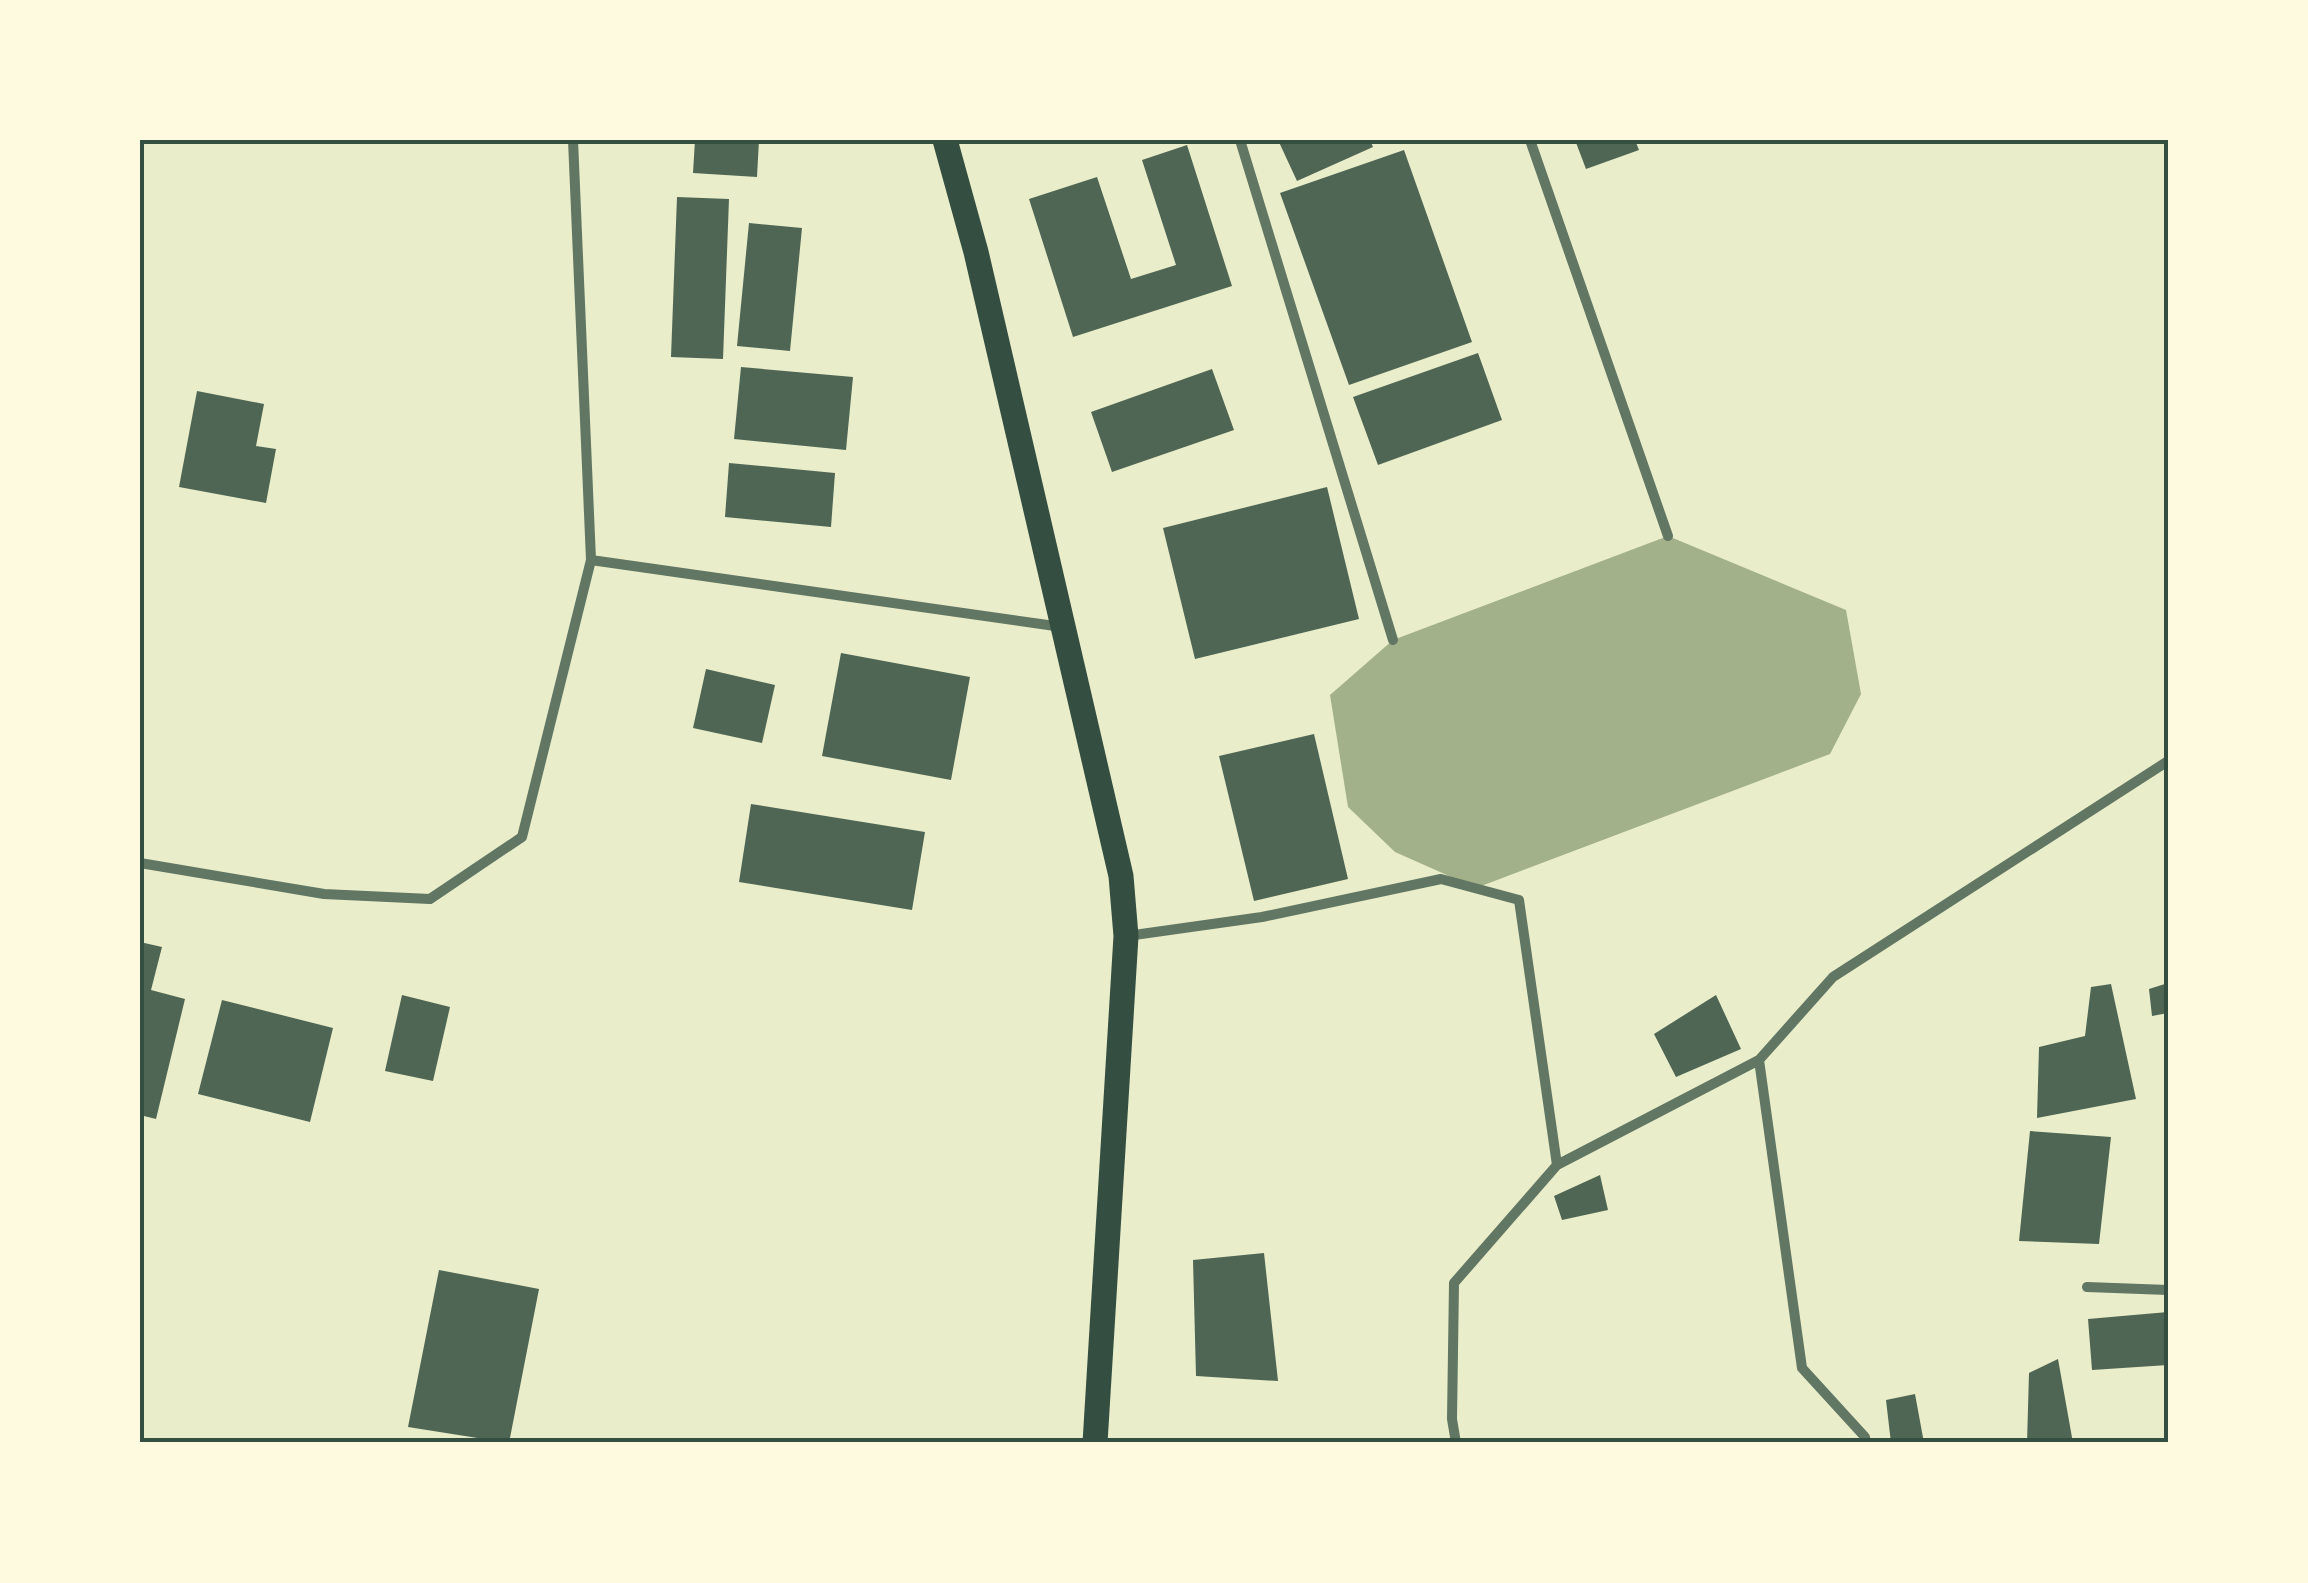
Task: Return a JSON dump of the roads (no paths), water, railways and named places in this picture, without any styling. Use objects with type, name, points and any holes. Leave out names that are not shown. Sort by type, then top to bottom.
[{"type":"main road","points":[[946,140],[976,252],[1120,876],[1126,936],[1095,1443]]},
{"type":"street","points":[[140,863],[324,894],[430,899],[522,837],[591,560],[573,140]]},
{"type":"street","points":[[1240,140],[1393,640]]},
{"type":"street","points":[[1530,140],[1668,536]]},
{"type":"street","points":[[591,560],[1063,627]]},
{"type":"street","points":[[1456,1443],[1452,1419],[1454,1283],[1558,1165],[1759,1060],[1834,977],[2168,761]]},
{"type":"street","points":[[1126,936],[1262,917],[1440,878],[1519,900],[1558,1165]]},
{"type":"street","points":[[1759,1060],[1802,1368],[1864,1436],[1866,1443]]},
{"type":"street","points":[[2087,1287],[2168,1290]]}]
